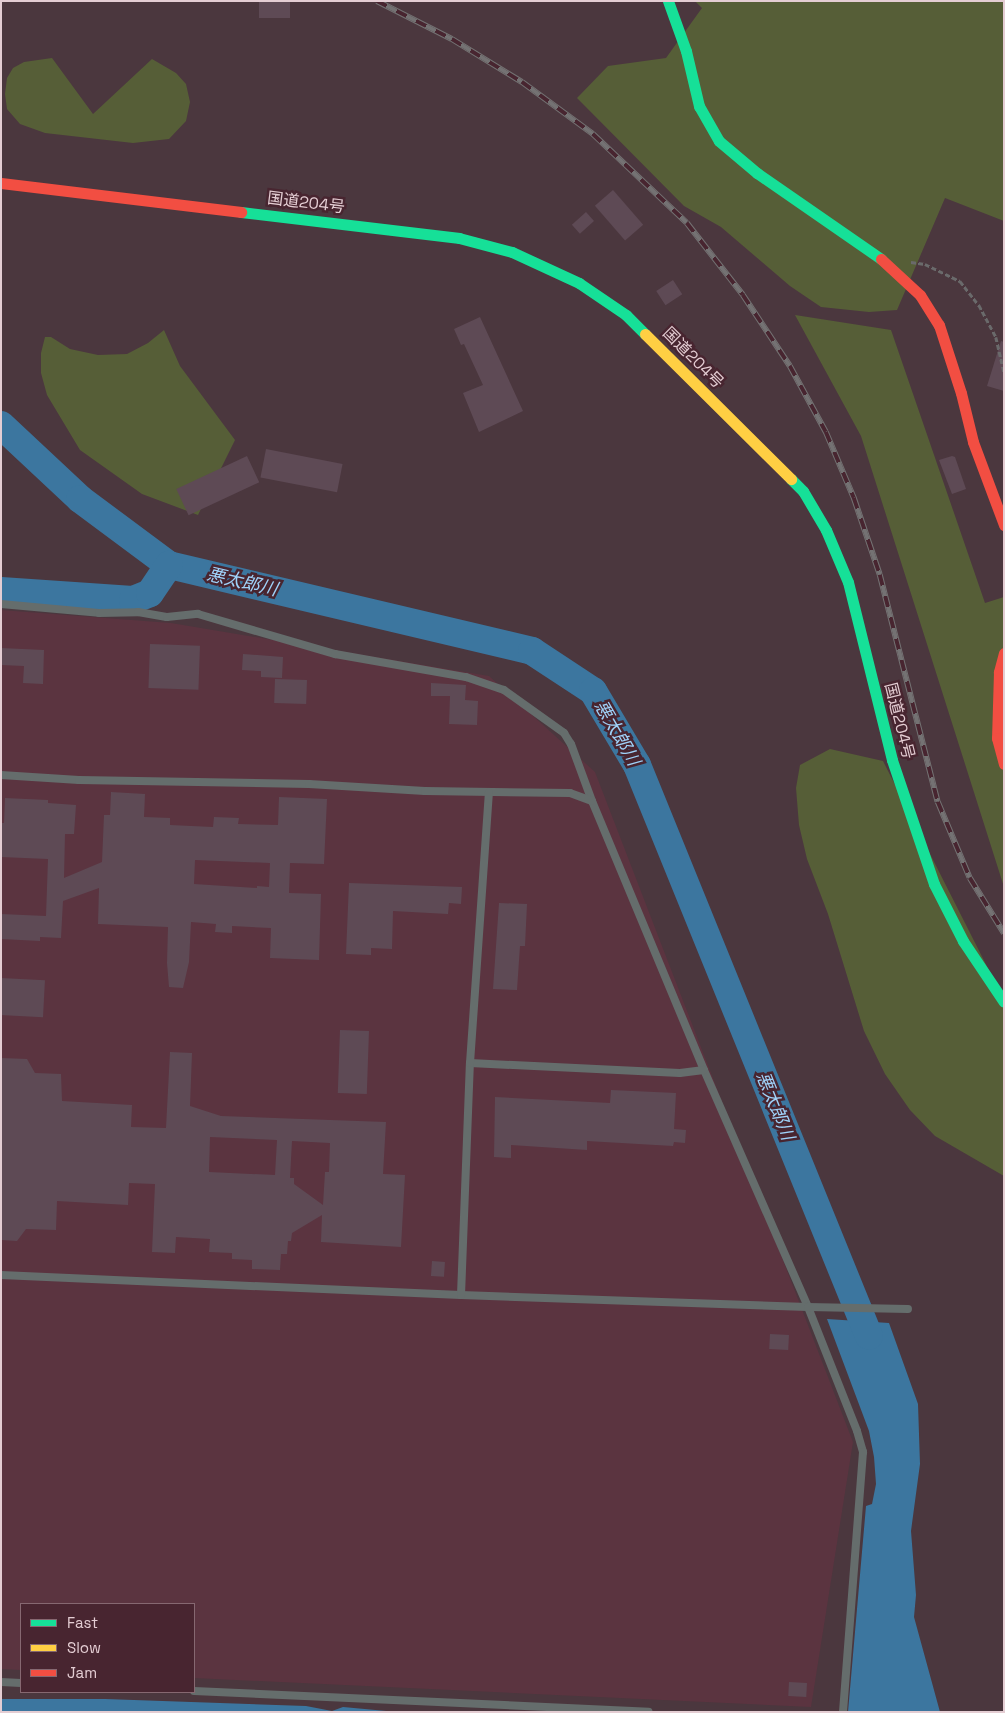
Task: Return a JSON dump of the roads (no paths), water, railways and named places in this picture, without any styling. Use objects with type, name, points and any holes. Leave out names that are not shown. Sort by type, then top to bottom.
[{"type":"main road","points":[[668,1],[686,51],[699,106],[719,141],[757,172],[879,258],[920,294],[939,325],[961,393],[973,442],[1004,525]]},
{"type":"main road","name":"国道204号","points":[[1,183],[459,238],[512,252],[579,284],[626,315],[803,491],[826,530],[848,582],[892,760],[934,884],[962,940],[1004,1002]]},
{"type":"main road","points":[[1004,653],[999,672],[997,738],[1004,764]]},
{"type":"lane","points":[[1,604],[99,612],[138,612],[167,617],[198,614],[335,654],[466,677],[504,690],[564,734],[571,744],[592,801],[704,1070],[808,1307],[857,1431],[863,1452],[842,1712]]},
{"type":"lane","points":[[1,775],[79,780],[309,784],[490,793],[570,793],[592,801]]},
{"type":"lane","points":[[461,1295],[470,1063],[490,793]]},
{"type":"lane","points":[[470,1063],[671,1072],[704,1070]]},
{"type":"lane","points":[[1,1275],[461,1295],[808,1307],[908,1308]]},
{"type":"lane","points":[[1,1682],[20,1683]]},
{"type":"lane","points":[[195,1691],[649,1712]]},
{"type":"water","points":[[827,1319],[889,1323],[918,1404],[920,1464],[911,1531],[916,1595],[914,1617],[940,1712],[848,1712],[866,1506],[872,1504],[876,1484],[874,1457],[869,1431]]},
{"type":"water","points":[[1,1699],[105,1699],[306,1706],[332,1711],[343,1707],[397,1712],[1,1712]]},
{"type":"waterway","name":"悪太郎川","points":[[1,425],[80,499],[169,565],[532,651],[593,691],[637,765],[869,1336]]},
{"type":"waterway","points":[[1,591],[133,600],[150,593],[169,565]]},
{"type":"railway","points":[[377,1],[452,39],[522,82],[593,134],[687,223],[743,295],[790,366],[826,432],[854,498],[880,575],[938,802],[970,878],[1004,933]]}]
